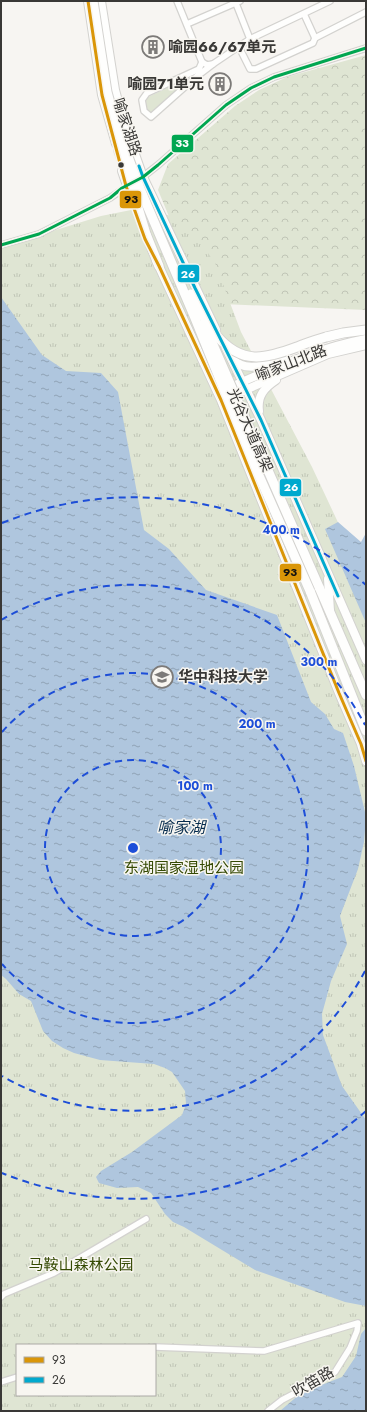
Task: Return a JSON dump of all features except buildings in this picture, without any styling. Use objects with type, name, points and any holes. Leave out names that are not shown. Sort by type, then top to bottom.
[{"type":"highway","name":"光谷大道高架","points":[[93,1],[107,92],[116,125],[140,191],[195,318],[260,478],[310,591],[366,731]]},
{"type":"highway","name":"光谷大道高架","points":[[96,1],[110,91],[120,124],[144,190],[366,695]]},
{"type":"highway","points":[[116,125],[118,151],[130,181],[146,234],[159,266]]},
{"type":"highway","points":[[191,294],[216,336],[229,349],[245,356],[259,358],[276,355],[343,332],[366,330]]},
{"type":"main road","name":"喻家湖路","points":[[88,1],[102,95],[126,186],[146,239],[219,396],[361,744],[366,761]]},
{"type":"main road","name":"喻家湖路","points":[[101,1],[115,90],[124,123],[143,177],[195,288],[261,420],[366,660]]},
{"type":"main road","name":"喻家山北路","points":[[219,396],[348,342],[366,339]]},
{"type":"main road","name":"喻家山北路","points":[[312,356],[328,354],[366,345]]},
{"type":"main road","points":[[227,351],[234,360],[242,366],[252,367],[312,356]]},
{"type":"main road","points":[[261,420],[258,402],[264,390],[279,378],[297,371],[312,356]]},
{"type":"main road","points":[[327,572],[331,614]]},
{"type":"main road","points":[[299,594],[327,633]]},
{"type":"street","points":[[178,1],[202,62],[207,65],[213,64]]},
{"type":"street","points":[[202,62],[199,69],[147,93],[142,100],[144,111],[151,117],[196,77],[250,39],[330,1]]},
{"type":"street","points":[[187,24],[237,2],[250,39]]},
{"type":"street","points":[[240,46],[250,69],[256,69],[313,43],[315,38],[366,12]]},
{"type":"street","points":[[304,14],[315,38]]},
{"type":"street","points":[[1,245],[39,234],[110,198],[126,186],[143,177],[226,105],[251,88],[274,77],[366,48]]},
{"type":"street","points":[[1,1297],[4,1294],[54,1273],[146,1219]]},
{"type":"street","name":"吹笛路","points":[[156,1347],[264,1351],[358,1323],[357,1331],[350,1348],[335,1372],[282,1400],[268,1411]]},
{"type":"street","points":[[1,1382],[16,1377]]},
{"type":"green space","points":[[366,55],[366,310],[223,304],[199,289],[158,190],[168,164],[235,106],[259,90],[287,77]]},
{"type":"green space","points":[[196,74],[151,113],[146,108],[146,98]]},
{"type":"green space","name":"东湖国家湿地公园","points":[[131,210],[168,215],[194,233],[215,263],[241,332],[312,467],[366,582],[366,1411],[1,1411],[1,247],[101,216]]},
{"type":"water","name":"喻家湖","points":[[1,297],[42,355],[66,371],[101,373],[118,392],[144,530],[169,549],[206,590],[277,615],[311,702],[325,714],[334,729],[343,733],[354,766],[365,812],[365,830],[358,869],[340,916],[347,944],[331,981],[322,1014],[323,1035],[342,1086],[366,1120],[366,1306],[345,1302],[255,1270],[184,1227],[173,1222],[165,1214],[151,1193],[138,1187],[117,1188],[99,1183],[96,1177],[101,1171],[132,1152],[182,1115],[186,1104],[185,1091],[172,1072],[154,1064],[100,1060],[74,1053],[63,1048],[52,1041],[43,1031],[31,1001],[19,994],[1,975]]},
{"type":"water","points":[[338,522],[361,542],[366,533],[366,623],[325,529]]},
{"type":"water","points":[[366,1328],[366,1411],[280,1411],[301,1393],[342,1377],[356,1356],[361,1334]]},
{"type":"transit line","name":"93","points":[[88,1],[102,95],[126,186],[145,239],[221,400],[361,744],[366,761]]},
{"type":"transit line","name":"33","points":[[1,245],[39,234],[110,198],[122,188],[143,177],[226,105],[251,88],[274,77],[366,48]]},
{"type":"transit line","name":"26","points":[[139,166],[195,288],[261,420],[338,596]]},
{"type":"place","name":"喻园66/67单元","points":[[153,47]]},
{"type":"place","name":"喻园71单元","points":[[220,84]]},
{"type":"place","name":"华中科技大学","points":[[162,677]]},
{"type":"park label","name":"马鞍山森林公园","points":[[81,1265]]}]
